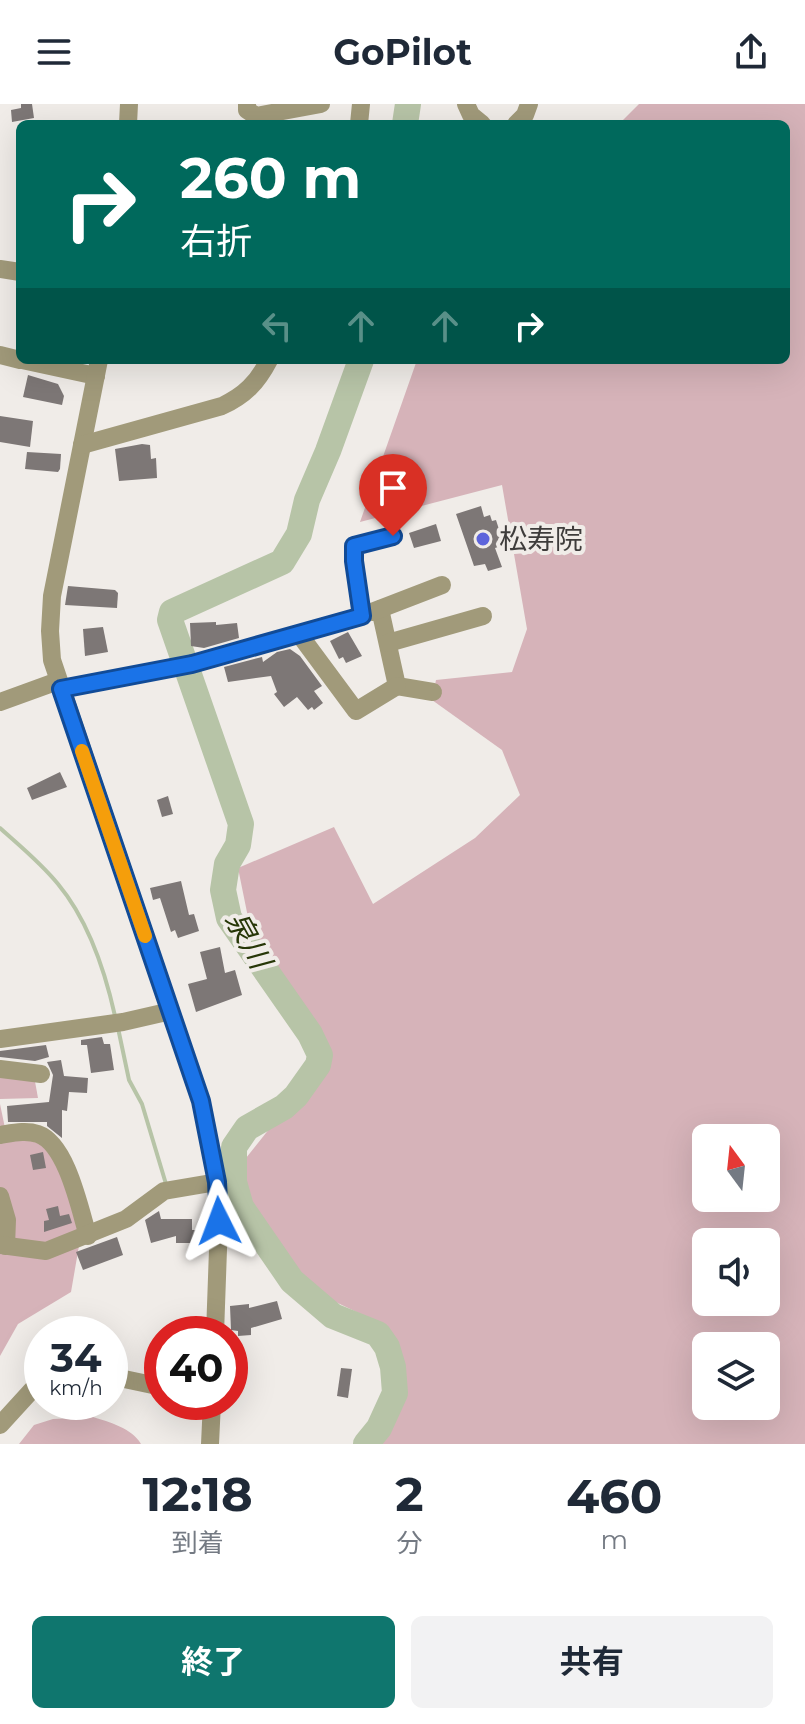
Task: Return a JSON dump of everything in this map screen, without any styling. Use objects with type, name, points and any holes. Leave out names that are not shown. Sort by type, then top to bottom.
[{"type":"street","points":[[247,104],[247,110],[256,116],[321,104]]},
{"type":"street","points":[[59,364],[97,368],[52,596],[52,660],[201,1101],[217,1182],[216,1316]]},
{"type":"street","points":[[82,445],[222,406],[240,397],[258,382],[267,364]]},
{"type":"street","points":[[362,616],[354,546],[393,536]]},
{"type":"street","points":[[0,702],[60,685],[183,666],[362,616],[442,585]]},
{"type":"street","points":[[380,609],[397,686]]},
{"type":"street","points":[[388,643],[483,616]]},
{"type":"street","points":[[299,634],[356,711],[397,686],[433,692]]},
{"type":"street","points":[[0,1039],[123,1022],[171,1011]]},
{"type":"street","points":[[0,1069],[41,1074]]},
{"type":"street","points":[[0,1135],[38,1134],[52,1144],[67,1167],[88,1236]]},
{"type":"street","points":[[0,1196],[7,1220],[3,1246],[46,1251],[126,1219],[164,1191],[217,1182]]},
{"type":"street","points":[[0,1425],[24,1399]]},
{"type":"street","points":[[210,1444],[211,1420]]},
{"type":"shaded area","points":[[639,104],[805,104],[805,1444],[371,1444],[378,1440],[402,1393],[391,1338],[371,1319],[292,1281],[244,1219],[234,1173],[325,1059],[251,932],[238,868],[334,827],[373,904],[475,838],[520,795],[502,750],[432,700],[436,680],[512,672],[527,629],[502,485],[360,522],[416,364],[790,364],[790,120],[623,120]]},
{"type":"shaded area","points":[[34,1076],[38,1098],[0,1099],[0,1077]]},
{"type":"shaded area","points":[[0,1104],[5,1128],[40,1140],[58,1164],[84,1217],[71,1292],[31,1316],[24,1316],[0,1356]]},
{"type":"shaded area","points":[[50,1420],[102,1420],[126,1430],[141,1444],[19,1444],[34,1425]]},
{"type":"building","points":[[21,104],[32,104],[34,118],[12,122],[11,110],[21,108]]},
{"type":"building","points":[[28,375],[58,384],[64,396],[62,405],[23,397]]},
{"type":"building","points":[[0,416],[33,421],[30,447],[0,442]]},
{"type":"building","points":[[150,445],[151,459],[156,458],[157,478],[119,481],[115,449]]},
{"type":"building","points":[[27,452],[61,454],[60,469],[58,472],[25,469]]},
{"type":"building","name":"松寿院","points":[[481,506],[484,517],[490,515],[492,521],[496,520],[504,545],[495,548],[502,567],[488,571],[485,564],[474,566],[456,514]]},
{"type":"building","points":[[436,524],[441,541],[414,548],[409,533]]},
{"type":"building","points":[[68,586],[115,590],[118,593],[117,608],[65,605]]},
{"type":"building","points":[[216,622],[216,625],[237,623],[239,638],[204,648],[191,646],[190,623]]},
{"type":"building","points":[[103,627],[108,652],[85,656],[83,629]]},
{"type":"building","points":[[348,632],[362,656],[346,663],[343,657],[339,659],[330,641]]},
{"type":"building","points":[[290,649],[300,656],[322,686],[314,691],[323,703],[314,710],[312,707],[308,710],[297,697],[284,707],[274,694],[277,692],[271,676],[228,682],[224,667],[262,657],[263,662],[277,652]]},
{"type":"building","points":[[60,772],[67,787],[32,800],[27,788]]},
{"type":"building","points":[[168,796],[173,814],[162,817],[157,800]]},
{"type":"building","points":[[181,881],[189,915],[194,914],[199,931],[178,938],[175,930],[171,932],[160,898],[153,900],[150,888]]},
{"type":"building","points":[[220,947],[225,973],[235,970],[242,995],[196,1012],[188,984],[207,979],[200,952]]},
{"type":"building","points":[[102,1037],[104,1044],[110,1044],[114,1070],[91,1073],[87,1045],[81,1045],[81,1040]]},
{"type":"building","points":[[46,1045],[49,1057],[35,1061],[0,1057],[0,1051]]},
{"type":"building","points":[[61,1060],[64,1076],[88,1078],[87,1093],[69,1092],[67,1111],[62,1110],[62,1138],[47,1126],[47,1122],[8,1122],[7,1106],[49,1102],[53,1075],[47,1062]]},
{"type":"building","points":[[43,1152],[46,1168],[33,1170],[30,1155]]},
{"type":"building","points":[[58,1206],[60,1216],[69,1214],[72,1223],[44,1232],[44,1221],[49,1220],[46,1209]]},
{"type":"building","points":[[159,1211],[161,1219],[192,1219],[192,1230],[197,1230],[197,1243],[176,1243],[176,1236],[151,1243],[145,1220]]},
{"type":"building","points":[[117,1237],[123,1255],[83,1270],[76,1252]]},
{"type":"building","points":[[277,1301],[282,1319],[251,1328],[251,1335],[248,1335],[248,1316],[230,1316],[230,1306],[249,1304],[249,1308]]},
{"type":"building","points":[[341,1368],[352,1369],[348,1398],[337,1396]]},
{"type":"waterway","name":"泉川","points":[[406,120],[408,104]]},
{"type":"waterway","name":"泉川","points":[[360,364],[307,500],[299,534],[282,562],[172,612],[170,620],[241,824],[238,845],[227,864],[223,890],[229,918],[310,1034],[320,1055],[318,1065],[296,1096],[284,1107],[247,1128],[234,1147],[234,1182],[241,1207],[292,1281],[333,1316],[378,1334],[387,1347],[393,1367],[395,1393],[379,1428],[366,1444]]},
{"type":"waterway","points":[[0,828],[51,876],[69,898],[87,930],[115,1016]]},
{"type":"waterway","points":[[118,1028],[129,1080],[142,1104],[166,1184]]},
{"type":"waterway","points":[[221,1171],[234,1168]]},
{"type":"slow traffic","points":[[82,751],[145,936]]},
{"type":"place","name":"松寿院","points":[[483,539]]},
{"type":"route","points":[[219,1221],[217,1182],[201,1101],[61,689],[192,664],[362,616],[354,546],[393,536]]}]
